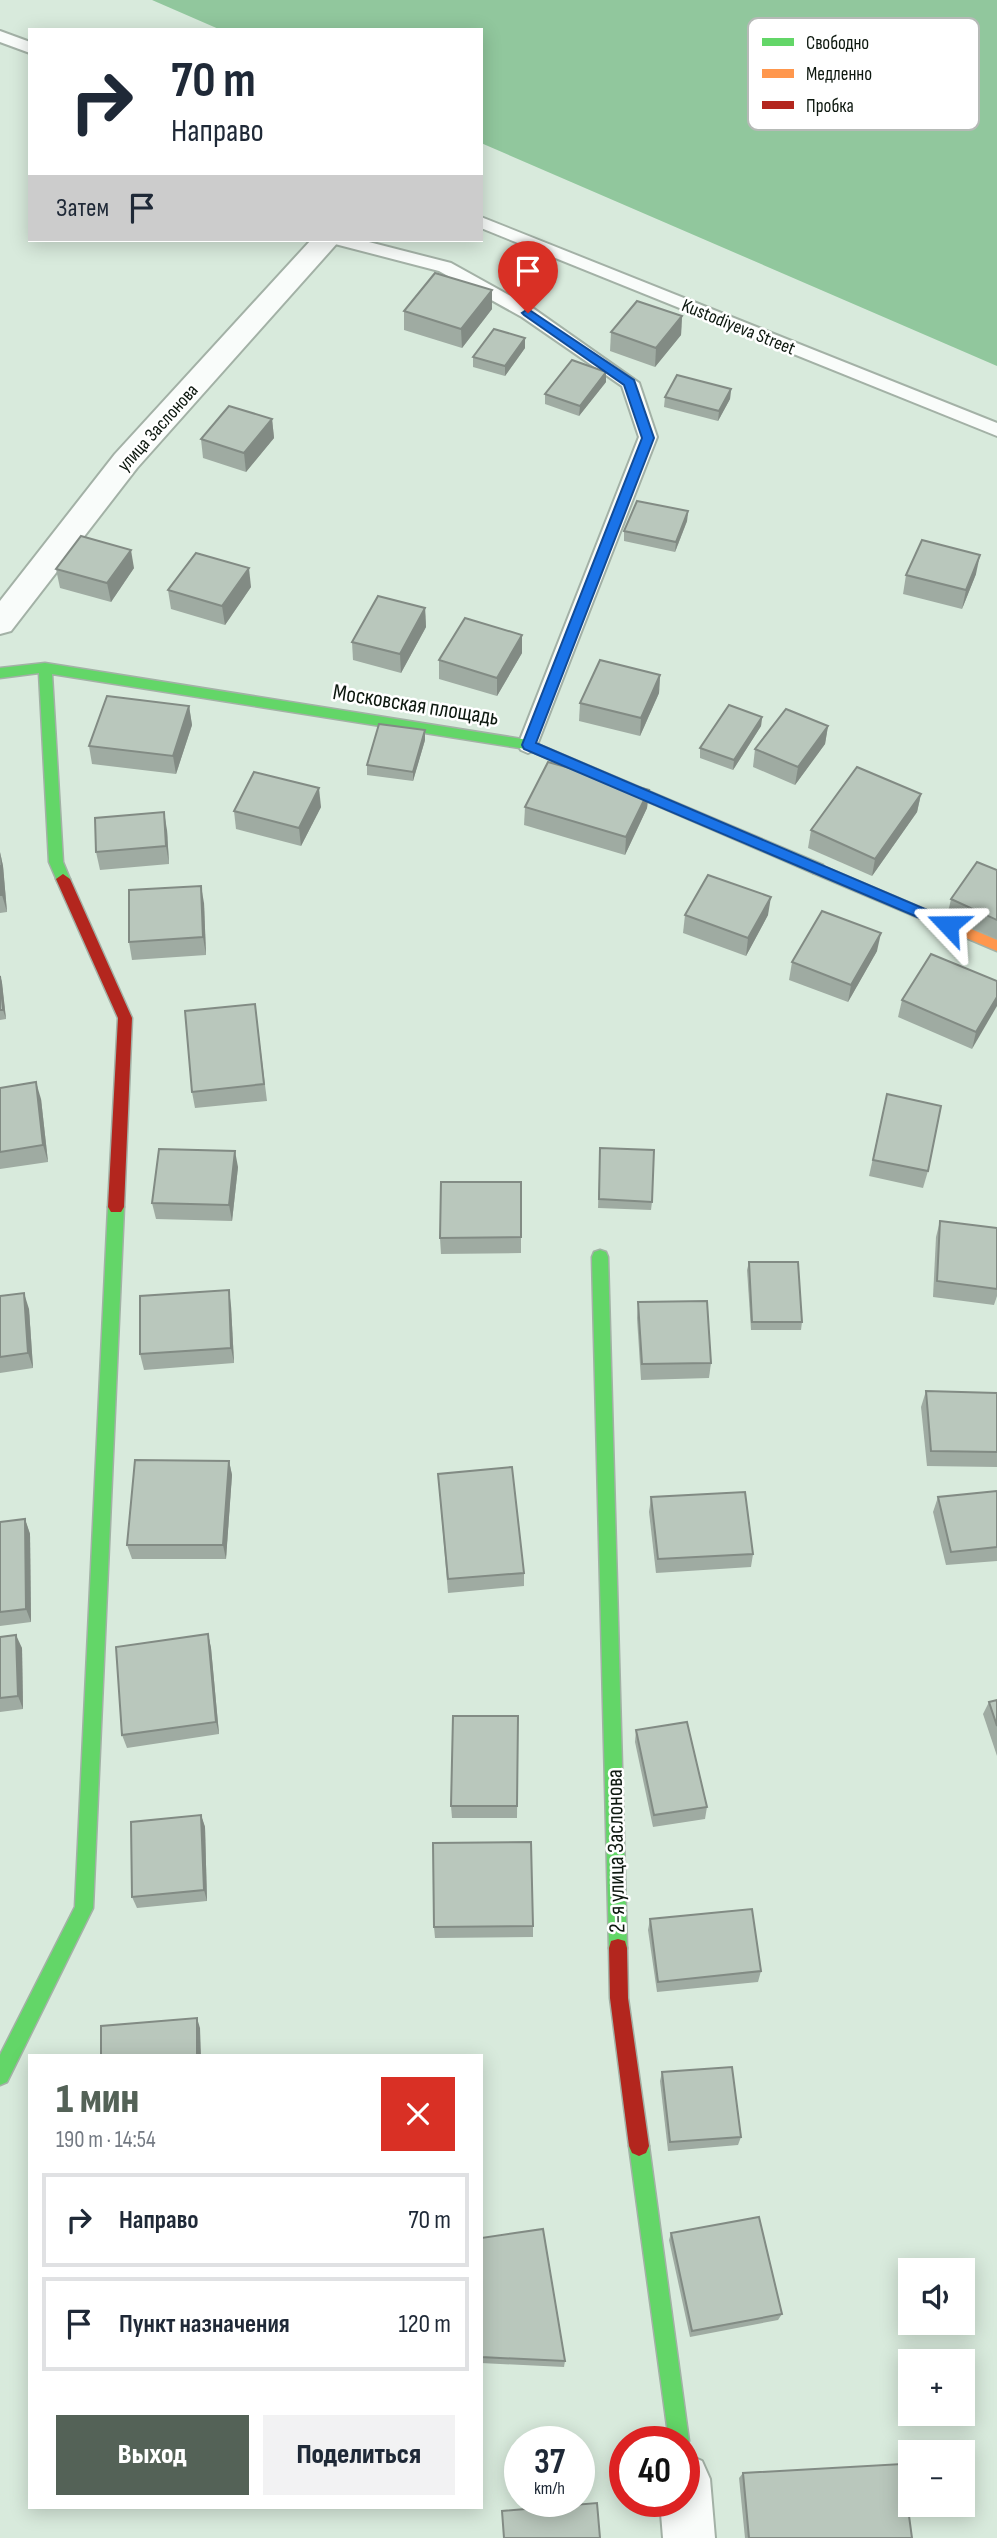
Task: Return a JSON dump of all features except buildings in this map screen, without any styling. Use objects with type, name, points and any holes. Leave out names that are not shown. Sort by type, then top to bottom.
[{"type":"street","name":"улица Заслонова","points":[[0,623],[126,461],[324,242]]},
{"type":"street","name":"Московская площадь","points":[[0,673],[45,668],[528,745],[997,946]]},
{"type":"street","points":[[0,2075],[84,1908],[125,1018],[56,862],[45,668]]},
{"type":"street","name":"2-я улица Заслонова","points":[[600,1257],[619,1998],[677,2426]]},
{"type":"street","points":[[687,2517],[689,2538]]},
{"type":"lane","points":[[0,36],[28,47]]},
{"type":"lane","name":"Kustodiyeva Street","points":[[483,223],[997,430]]},
{"type":"lane","points":[[349,242],[445,267],[528,313],[630,383],[648,438],[528,745]]},
{"type":"shaded area","points":[[152,0],[997,0],[997,366],[483,144],[483,28],[216,28]]},
{"type":"traffic: fast","points":[[0,673],[45,668],[528,745],[818,869]]},
{"type":"traffic: fast","points":[[45,668],[56,862],[63,879]]},
{"type":"traffic: fast","points":[[0,2075],[84,1908],[116,1207]]},
{"type":"traffic: fast","points":[[600,1257],[618,1948]]},
{"type":"traffic: fast","points":[[639,2146],[677,2426]]},
{"type":"traffic: slow","points":[[818,869],[997,946]]},
{"type":"traffic: jam","points":[[63,879],[125,1018],[116,1207]]},
{"type":"traffic: jam","points":[[618,1948],[619,1998],[639,2146]]},
{"type":"route","points":[[528,313],[630,383],[648,438],[528,745],[948,925]]}]
